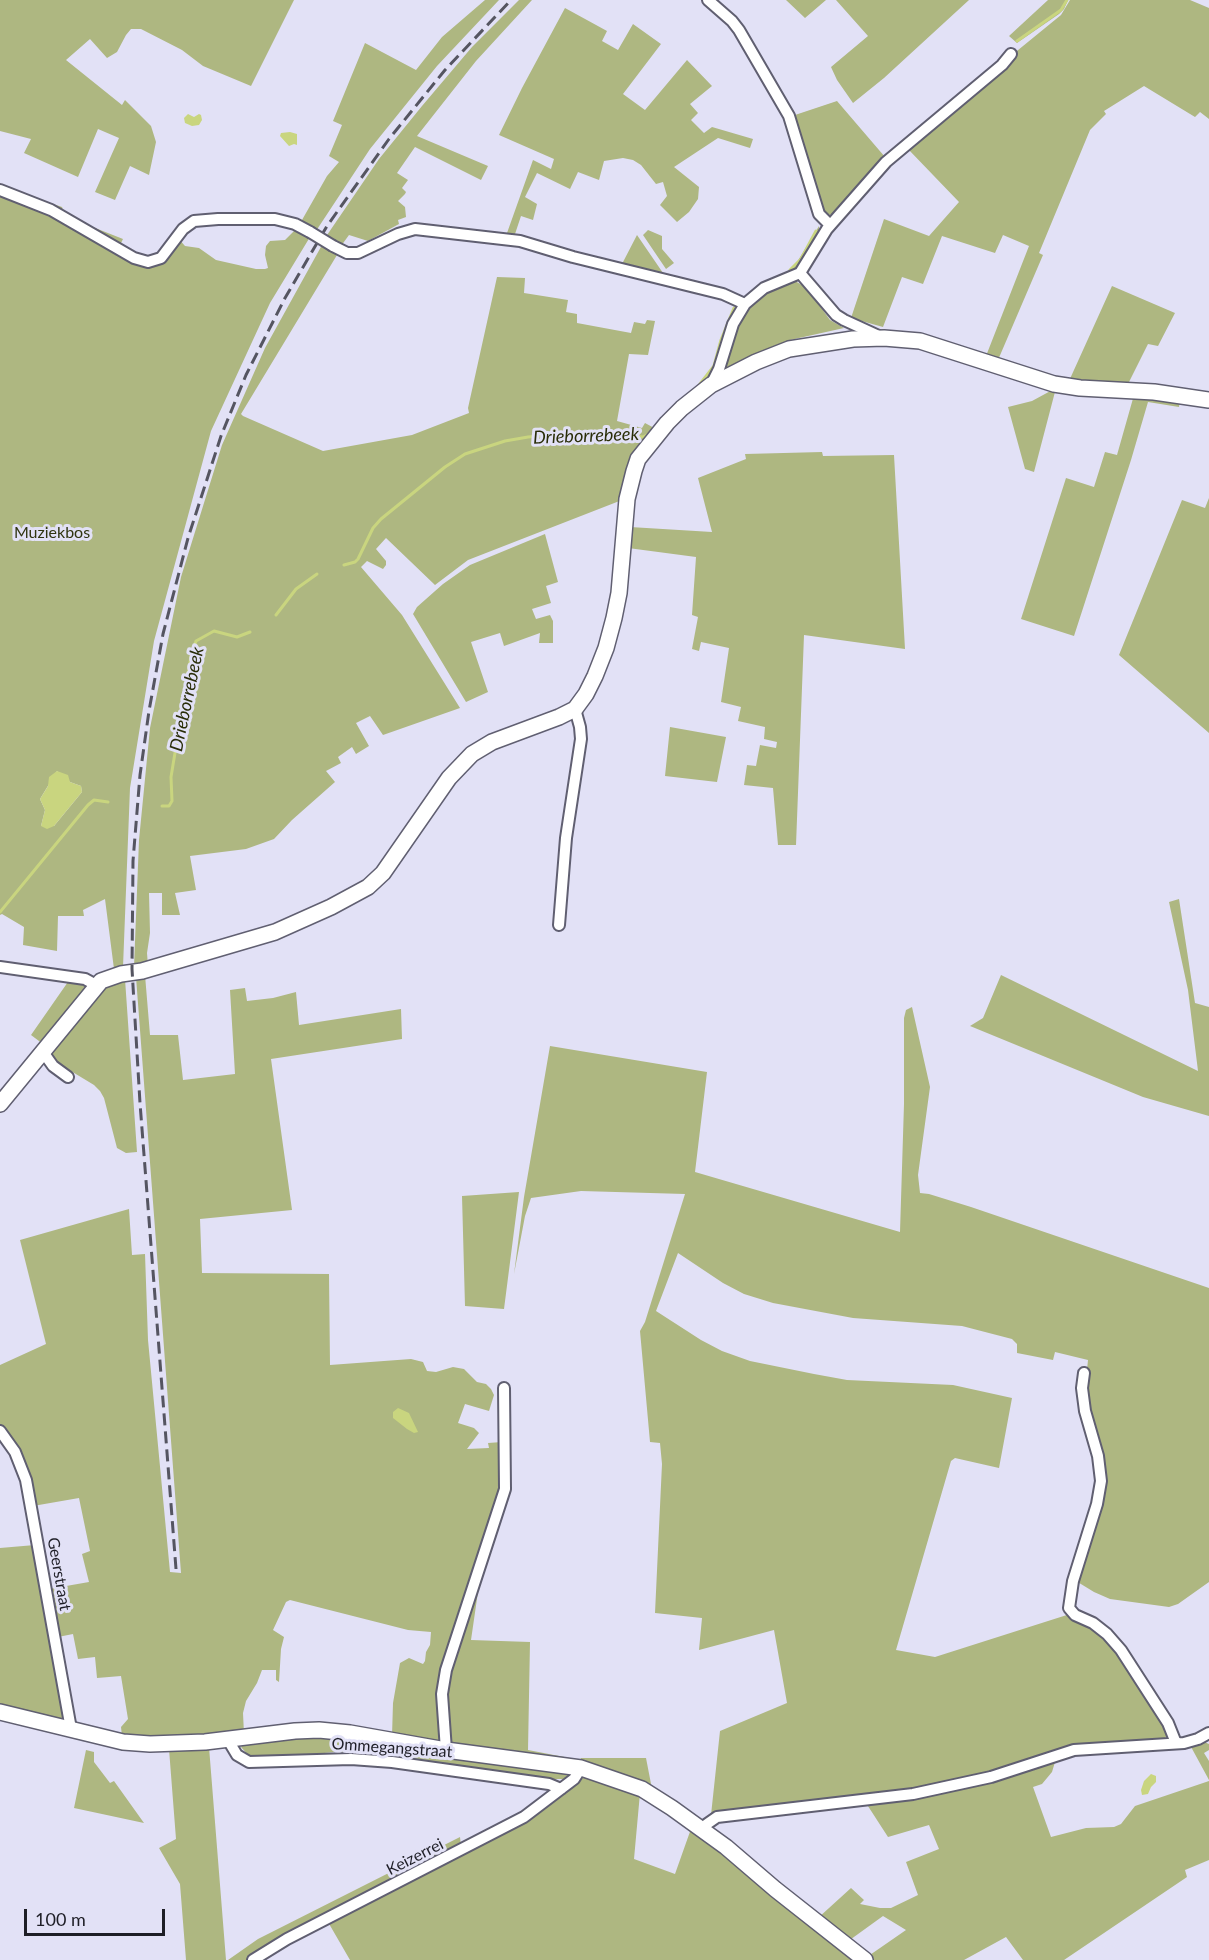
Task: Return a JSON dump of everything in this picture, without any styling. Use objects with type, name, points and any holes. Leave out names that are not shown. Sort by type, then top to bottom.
[{"type":"main road","points":[[0,1104],[96,985],[106,978],[142,971],[275,932],[331,907],[368,887],[383,873],[449,778],[472,754],[492,742],[559,717],[574,709],[586,694],[595,676],[614,618],[627,499],[638,459],[667,423],[711,385],[756,362],[789,350],[853,339],[884,338],[920,341],[1054,384],[1080,388],[1154,392],[1209,400]]},
{"type":"main road","points":[[0,1712],[123,1742],[150,1744],[228,1740],[272,1733],[319,1730],[581,1768],[642,1789],[703,1830],[865,1960]]},
{"type":"street","points":[[708,0],[739,30],[789,116],[819,214],[824,222],[830,225]]},
{"type":"street","points":[[711,385],[733,324],[745,304],[764,288],[800,273],[830,225],[886,162],[1002,65],[1011,54]]},
{"type":"street","points":[[0,189],[62,216],[134,258],[148,262],[161,258],[183,229],[194,221],[275,219],[295,224],[350,254],[368,250],[398,234],[415,230],[520,242],[713,291],[738,299],[745,304]]},
{"type":"street","points":[[800,273],[837,315],[884,338]]},
{"type":"street","points":[[559,925],[566,838],[581,739],[574,709]]},
{"type":"street","points":[[0,967],[85,979],[96,985]]},
{"type":"street","points":[[43,1052],[53,1066],[68,1077]]},
{"type":"street","points":[[1084,1373],[1082,1388],[1085,1410],[1098,1456],[1101,1481],[1097,1504],[1073,1581],[1069,1608],[1074,1616],[1093,1623],[1107,1634],[1121,1650],[1168,1723],[1176,1743]]},
{"type":"street","points":[[446,1750],[442,1694],[446,1670],[505,1489],[504,1388]]},
{"type":"street","name":"Geerstraat","points":[[0,1431],[15,1452],[26,1480],[71,1729]]},
{"type":"street","points":[[703,1830],[717,1817],[894,1797],[970,1783],[1083,1748],[1156,1746],[1198,1739],[1209,1733]]},
{"type":"street","name":"Ommegangstraat","points":[[228,1740],[237,1755],[249,1762],[351,1760],[392,1762],[549,1784],[561,1789]]},
{"type":"street","name":"Keizerrei","points":[[253,1960],[267,1957],[286,1939],[524,1817],[574,1779],[581,1768]]},
{"type":"green space","points":[[0,0],[294,0],[251,86],[203,66],[182,50],[141,29],[131,29],[117,52],[107,58],[90,39],[66,60],[122,105],[125,100],[151,126],[156,142],[149,175],[130,166],[115,200],[95,192],[119,138],[98,129],[78,177],[24,153],[31,139],[0,131]]},
{"type":"green space","points":[[485,0],[499,0],[437,66],[370,149],[316,231],[302,220],[327,176],[339,162],[329,156],[342,125],[333,121],[365,43],[416,70],[442,37]]},
{"type":"green space","points":[[519,0],[532,0],[476,61],[417,136],[488,166],[481,180],[415,147],[397,173],[408,180],[402,188],[406,192],[398,201],[405,207],[406,217],[398,220],[399,224],[368,241],[349,235],[341,246],[325,238],[379,159],[422,106],[472,47]]},
{"type":"green space","points":[[786,0],[826,0],[805,18]]},
{"type":"green space","points":[[836,0],[969,0],[884,78],[853,103],[831,67],[868,36]]},
{"type":"green space","points":[[1048,0],[1068,0],[1059,14],[1017,43],[1009,36]]},
{"type":"green space","points":[[1070,0],[1190,0],[1209,8],[1209,119],[1200,112],[1195,117],[1144,86],[1104,111],[1106,114],[1090,130],[1039,253],[1043,255],[998,360],[986,356],[1029,246],[1003,235],[995,253],[942,236],[923,284],[902,277],[883,327],[851,318],[884,219],[929,236],[959,202],[908,149],[1015,59],[1012,55],[1061,15]]},
{"type":"green space","points":[[565,8],[607,31],[602,41],[618,50],[633,24],[661,44],[623,94],[645,110],[687,60],[712,86],[690,104],[698,113],[691,120],[704,133],[712,127],[753,139],[750,148],[718,138],[674,167],[699,187],[698,199],[689,212],[677,222],[660,205],[667,196],[663,182],[656,184],[641,165],[623,158],[604,161],[599,180],[578,172],[570,189],[537,173],[525,197],[537,204],[533,220],[521,216],[514,237],[507,233],[533,160],[551,169],[554,159],[499,135]]},
{"type":"green space","points":[[837,101],[885,157],[834,214],[828,215],[823,213],[792,116]]},
{"type":"green space","name":"Muziekbos","points":[[0,186],[62,207],[65,216],[123,239],[117,251],[143,266],[156,264],[178,238],[185,246],[199,248],[216,260],[265,269],[268,268],[265,255],[266,246],[270,241],[285,240],[297,228],[310,237],[270,303],[211,431],[154,641],[130,788],[123,967],[114,969],[105,899],[83,910],[84,916],[58,916],[57,951],[23,945],[24,927],[0,915]],"holes":[[[57,771],[70,782],[81,786],[82,792],[54,826],[41,826],[45,810],[40,799]]]},
{"type":"green space","points":[[819,226],[819,235],[801,265],[791,272]]},
{"type":"green space","points":[[648,230],[662,236],[662,249],[674,263],[666,269],[643,235]]},
{"type":"green space","points":[[637,235],[663,273],[622,264]]},
{"type":"green space","points":[[322,245],[337,255],[241,414],[243,416],[323,451],[412,435],[469,413],[468,408],[497,277],[525,278],[524,293],[568,300],[566,312],[577,314],[577,323],[631,333],[634,322],[645,324],[647,320],[655,321],[648,355],[629,354],[617,421],[642,428],[645,423],[656,429],[632,455],[621,490],[622,500],[468,560],[435,585],[386,538],[376,549],[386,561],[383,569],[367,561],[361,567],[402,615],[460,708],[383,735],[370,716],[356,723],[369,746],[356,754],[352,747],[338,757],[341,763],[326,771],[335,782],[274,839],[246,849],[190,856],[196,890],[175,893],[180,915],[162,915],[162,893],[149,893],[148,966],[134,967],[139,840],[150,728],[181,577],[222,445],[265,348]]},
{"type":"green space","points":[[787,281],[795,281],[807,288],[830,320],[844,328],[790,340],[786,344],[726,369],[722,366],[723,361],[744,312],[760,296]]},
{"type":"green space","points":[[1112,286],[1175,313],[1158,346],[1148,344],[1128,384],[1069,381]]},
{"type":"green space","points":[[1056,388],[1034,472],[1025,469],[1008,407],[1032,401]]},
{"type":"green space","points":[[1134,395],[1180,399],[1179,407],[1148,402],[1074,636],[1021,619],[1066,478],[1094,487],[1105,452],[1117,455]]},
{"type":"green space","points":[[822,452],[823,456],[894,455],[905,649],[804,635],[796,845],[778,845],[773,788],[744,785],[747,765],[756,766],[760,745],[776,748],[777,742],[764,739],[765,727],[738,721],[741,707],[721,702],[729,648],[701,642],[699,651],[692,649],[698,617],[692,615],[696,557],[628,548],[630,527],[712,532],[698,478],[746,459],[745,454]]},
{"type":"green space","points":[[1209,498],[1209,733],[1119,655],[1182,500],[1205,508]]},
{"type":"green space","points":[[545,534],[558,582],[546,586],[551,603],[532,609],[536,619],[550,615],[553,621],[553,643],[539,643],[540,633],[504,646],[500,633],[471,642],[488,692],[466,702],[413,614],[417,607],[443,584],[470,565]]},
{"type":"green space","points":[[670,727],[726,737],[717,782],[665,776]]},
{"type":"green space","points":[[1179,899],[1195,1003],[1209,1007],[1209,1116],[1143,1097],[970,1026],[983,1018],[1001,975],[1198,1071],[1188,990],[1169,902]]},
{"type":"green space","points":[[145,975],[150,1035],[178,1035],[183,1080],[235,1074],[230,990],[245,988],[247,1001],[296,992],[299,1025],[401,1009],[402,1039],[271,1059],[292,1210],[200,1219],[202,1273],[329,1274],[330,1365],[411,1359],[423,1362],[427,1371],[436,1372],[453,1367],[464,1369],[477,1382],[486,1384],[491,1389],[494,1395],[489,1411],[465,1404],[458,1423],[474,1428],[479,1433],[467,1449],[489,1448],[488,1443],[502,1442],[500,1494],[477,1558],[445,1685],[479,1585],[471,1640],[530,1642],[528,1750],[580,1760],[581,1758],[646,1758],[652,1789],[451,1744],[439,1731],[440,1744],[392,1736],[393,1703],[400,1663],[409,1658],[423,1664],[430,1645],[431,1632],[408,1630],[290,1600],[286,1602],[273,1630],[284,1637],[279,1682],[276,1680],[276,1670],[262,1670],[246,1701],[243,1713],[244,1734],[189,1739],[122,1736],[121,1727],[128,1719],[121,1676],[97,1678],[95,1657],[78,1659],[73,1634],[58,1637],[49,1589],[89,1582],[82,1554],[90,1551],[79,1498],[33,1506],[28,1470],[18,1450],[0,1427],[0,1365],[46,1344],[20,1240],[129,1209],[132,1255],[145,1254],[148,1340],[170,1572],[181,1573],[136,977]]},
{"type":"green space","points":[[70,979],[88,986],[43,1044],[31,1035]]},
{"type":"green space","points":[[125,979],[137,1152],[126,1153],[117,1148],[104,1098],[100,1091],[56,1062],[51,1055],[103,987]]},
{"type":"green space","points":[[912,1007],[930,1087],[918,1175],[920,1193],[971,1207],[1209,1288],[1209,1582],[1178,1604],[1169,1607],[1110,1599],[1076,1581],[1105,1486],[1085,1390],[1088,1360],[1055,1352],[1053,1360],[1017,1353],[1017,1344],[1012,1339],[962,1326],[853,1318],[773,1303],[744,1294],[723,1283],[678,1253],[656,1311],[722,1351],[750,1361],[847,1380],[953,1385],[1012,1398],[999,1468],[955,1458],[951,1461],[896,1650],[935,1657],[1070,1614],[1100,1633],[1121,1655],[1165,1725],[1167,1734],[1165,1739],[1131,1743],[1080,1744],[1054,1751],[999,1772],[931,1787],[711,1815],[720,1731],[787,1703],[774,1630],[699,1650],[702,1618],[655,1613],[662,1464],[660,1443],[650,1442],[640,1331],[645,1322],[685,1194],[581,1191],[531,1198],[525,1216],[514,1274],[524,1197],[550,1046],[707,1072],[695,1172],[900,1232],[904,1018],[906,1010]]},
{"type":"green space","points":[[519,1192],[504,1309],[465,1306],[462,1196]]},
{"type":"green space","points":[[35,1545],[67,1724],[0,1710],[0,1548]]},
{"type":"green space","points":[[321,1736],[570,1774],[570,1776],[563,1779],[546,1779],[364,1753],[335,1752],[255,1757],[249,1756],[241,1747],[245,1742]]},
{"type":"green space","points":[[1202,1741],[1209,1744],[1209,1750],[1204,1753],[1209,1761],[1209,1780],[1190,1745]]},
{"type":"green space","points":[[209,1747],[226,1960],[186,1960],[180,1884],[159,1848],[176,1839],[169,1749]]},
{"type":"green space","points":[[86,1750],[94,1752],[94,1762],[110,1783],[114,1781],[144,1823],[74,1808]]},
{"type":"green space","points":[[1053,1759],[1055,1762],[1052,1772],[1042,1784],[1033,1787],[1051,1837],[1086,1828],[1114,1827],[1121,1824],[1135,1806],[1209,1781],[1209,1860],[1185,1870],[1187,1877],[1064,1960],[1023,1960],[1006,1937],[964,1960],[871,1960],[867,1957],[906,1930],[883,1916],[847,1942],[818,1918],[851,1888],[864,1900],[860,1904],[880,1908],[891,1908],[918,1895],[906,1862],[939,1849],[929,1825],[888,1837],[866,1803]]},
{"type":"green space","points":[[584,1777],[640,1793],[634,1859],[675,1874],[692,1826],[858,1960],[350,1960],[328,1922],[538,1812]]},
{"type":"green space","points":[[460,1837],[461,1846],[249,1960],[228,1960],[258,1939]]},
{"type":"shaded area","points":[[188,114],[194,117],[201,115],[202,120],[199,125],[192,126],[185,123],[184,118]]},
{"type":"shaded area","points":[[281,133],[297,134],[297,145],[289,146],[280,136]]},
{"type":"shaded area","points":[[57,771],[68,775],[70,782],[81,786],[82,792],[54,826],[47,829],[41,826],[45,810],[40,799],[48,786],[49,777]]},
{"type":"shaded area","points":[[398,1408],[409,1413],[418,1432],[414,1433],[393,1418],[393,1412]]},
{"type":"shaded area","points":[[1151,1774],[1156,1776],[1156,1782],[1148,1794],[1142,1795],[1144,1781]]},
{"type":"waterway","name":"Drieborrebeek","points":[[1017,41],[1061,10],[1067,0]]},
{"type":"waterway","name":"Drieborrebeek","points":[[790,270],[801,259],[816,231]]},
{"type":"waterway","name":"Drieborrebeek","points":[[700,384],[714,366],[721,340],[734,308]]},
{"type":"waterway","name":"Drieborrebeek","points":[[344,565],[358,559],[373,528],[381,519],[445,467],[465,454],[505,441],[528,437],[604,432],[643,437],[651,433]]},
{"type":"waterway","name":"Drieborrebeek","points":[[276,615],[296,589],[317,574]]},
{"type":"waterway","name":"Drieborrebeek","points":[[162,806],[169,806],[172,801],[171,777],[191,656],[196,641],[214,631],[237,637],[250,632]]},
{"type":"waterway","name":"Drieborrebeek","points":[[0,912],[88,805],[94,800],[108,802]]},
{"type":"railway","points":[[176,1569],[140,1103],[132,969],[133,861],[140,775],[163,634],[188,538],[221,436],[246,375],[285,298],[327,226],[389,139],[445,70],[511,0]]}]
